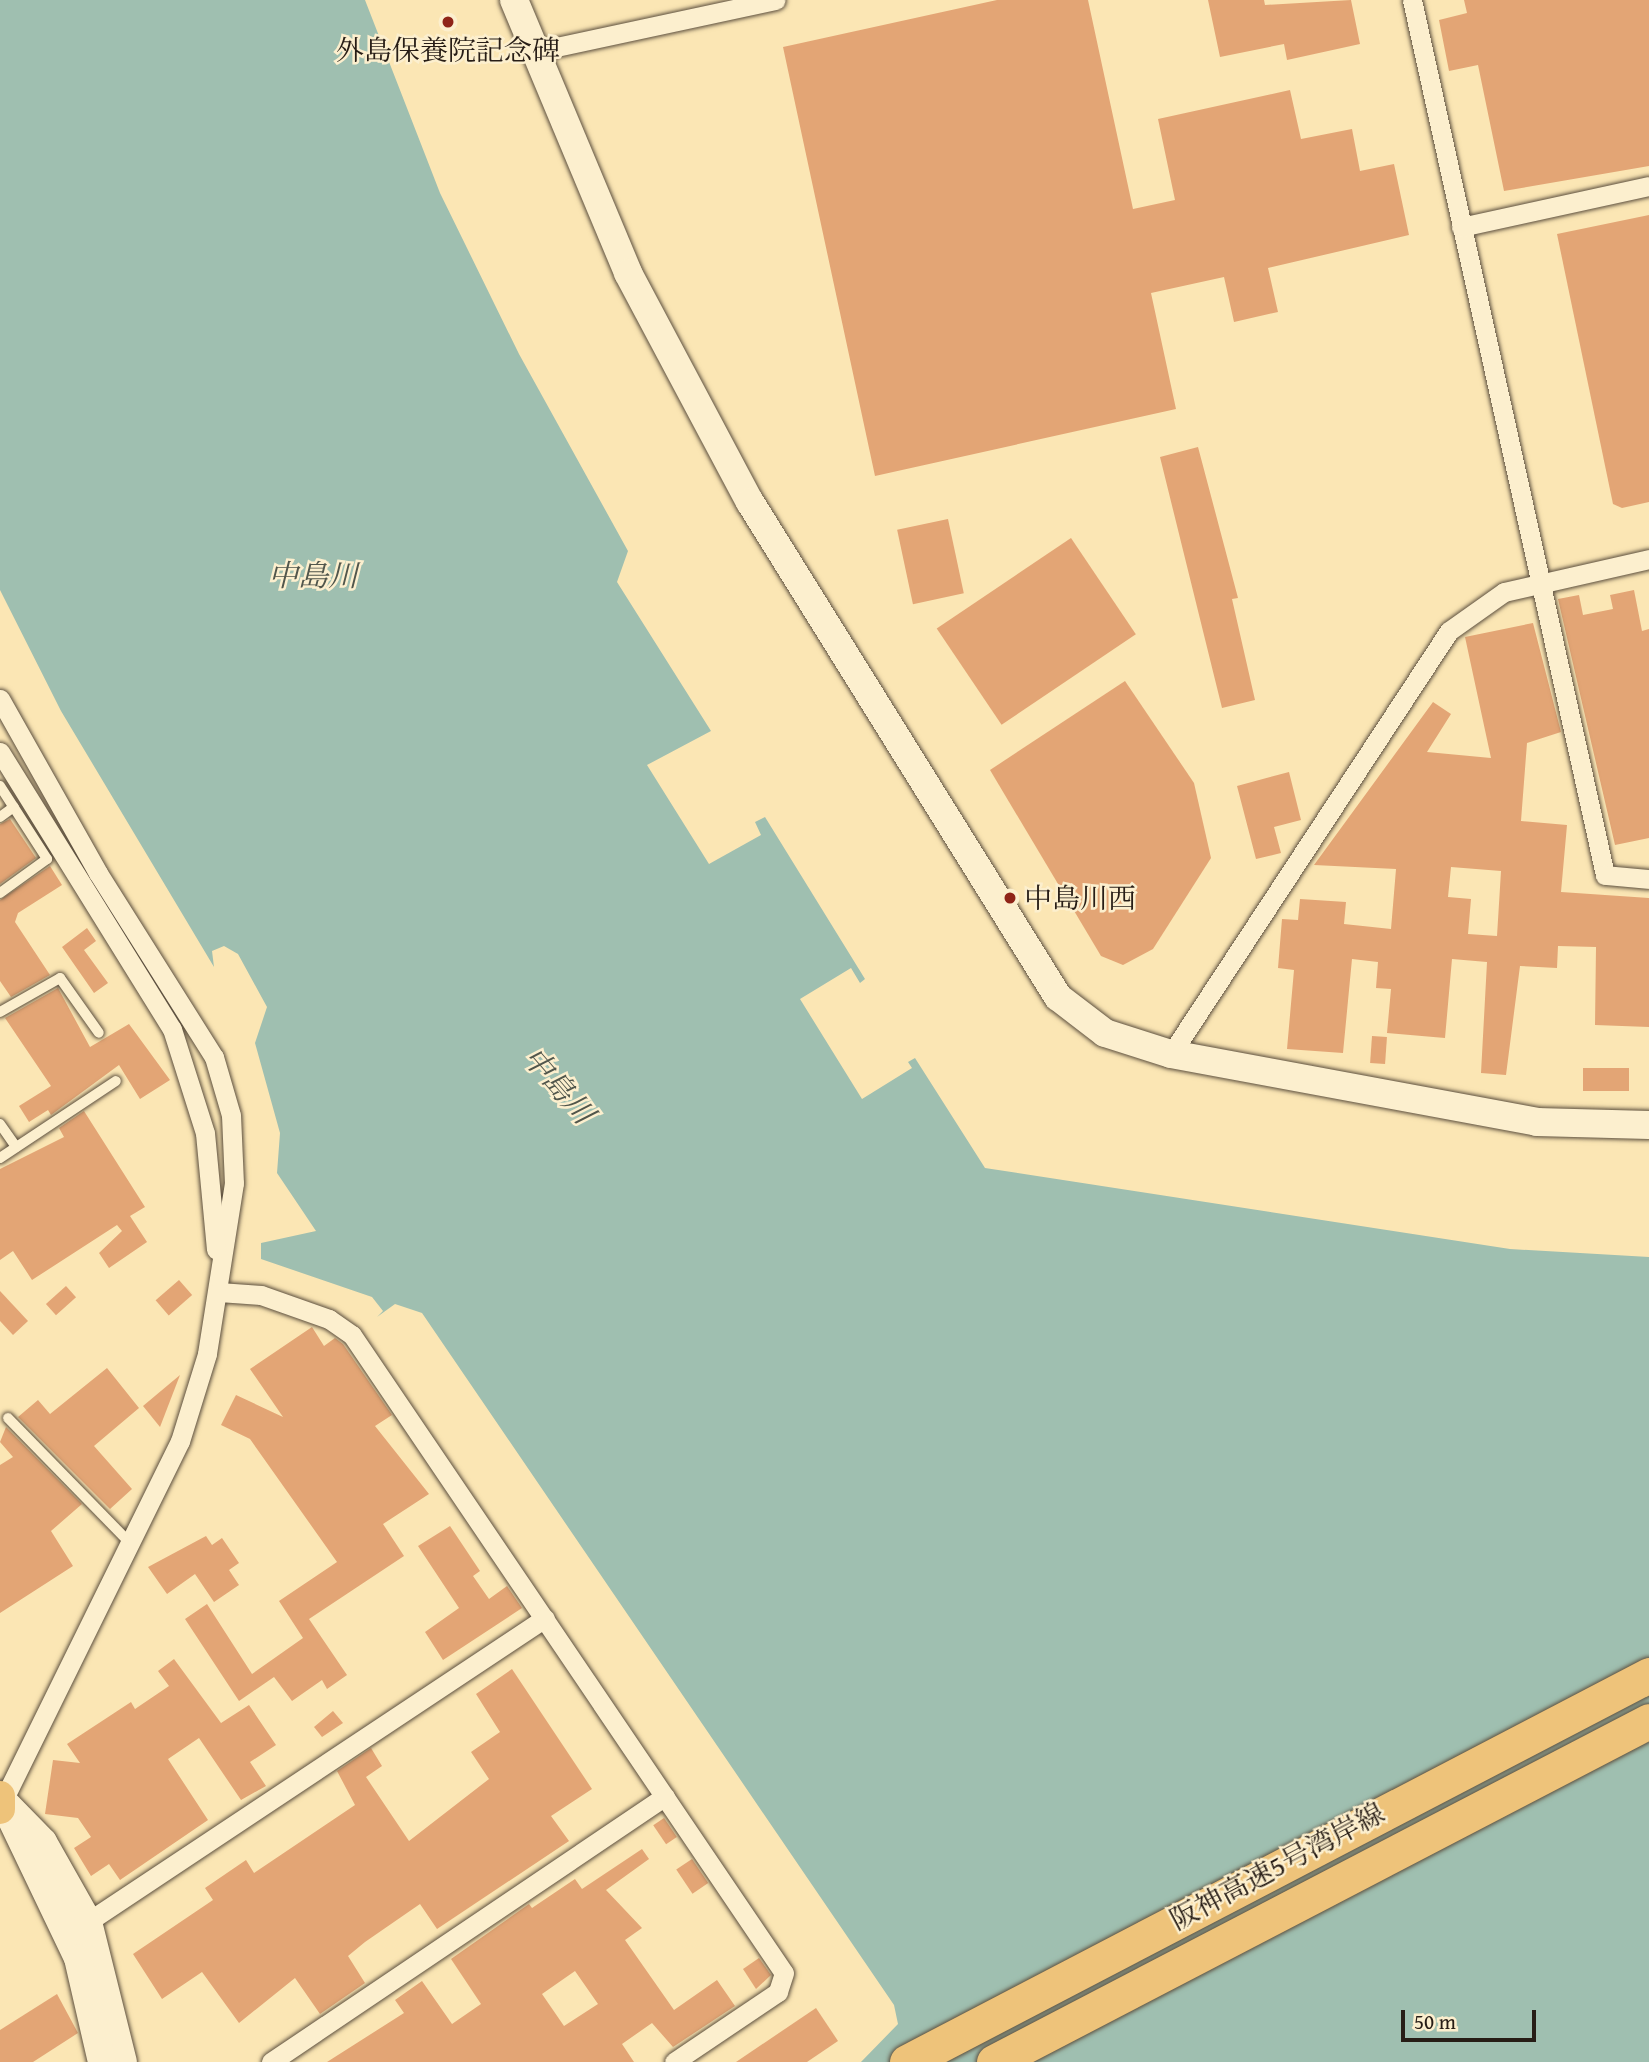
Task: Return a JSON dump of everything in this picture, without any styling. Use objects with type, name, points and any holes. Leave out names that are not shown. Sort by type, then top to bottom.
[{"type":"highway","name":"阪神高速5号湾岸線","points":[[906,2062],[1649,1675]]},
{"type":"highway","name":"阪神高速5号湾岸線","points":[[994,2062],[1649,1721]]},
{"type":"street","points":[[514,0],[533,52],[628,272],[750,502],[1040,976],[1105,1032],[1171,1054],[1537,1122],[1649,1125]]},
{"type":"street","points":[[533,52],[775,0]]},
{"type":"street","points":[[1412,0],[1605,875],[1649,879]]},
{"type":"street","points":[[1461,228],[1649,186]]},
{"type":"street","points":[[1171,1054],[1449,631],[1475,608],[1539,582],[1649,559]]},
{"type":"street","points":[[0,699],[98,873],[214,1057],[231,1115],[234,1183],[219,1292],[180,1441],[132,1545],[1,1802],[43,1842],[78,1928],[123,2062]]},
{"type":"street","points":[[0,752],[172,1029],[205,1133],[219,1292]]},
{"type":"street","points":[[219,1292],[261,1295],[344,1327],[545,1618],[784,1973],[778,1992],[674,2062]]},
{"type":"street","points":[[78,1928],[545,1618]]},
{"type":"street","points":[[271,2062],[665,1796]]},
{"type":"street","points":[[78,1928],[102,2062]]},
{"type":"lane","points":[[0,786],[47,859],[0,892]]},
{"type":"lane","points":[[0,817],[14,807]]},
{"type":"lane","points":[[0,1012],[60,978],[99,1033]]},
{"type":"lane","points":[[0,1157],[117,1081]]},
{"type":"lane","points":[[0,1124],[16,1147]]},
{"type":"lane","points":[[8,1418],[132,1545]]},
{"type":"water","name":"中島川","points":[[0,0],[365,0],[440,193],[519,354],[628,551],[617,582],[711,731],[647,765],[709,864],[761,835],[755,822],[765,817],[865,979],[860,983],[851,968],[800,999],[862,1099],[912,1068],[908,1062],[915,1058],[985,1168],[1510,1249],[1649,1257],[1649,2062],[861,2062],[898,2024],[894,2005],[422,1313],[395,1304],[377,1317],[383,1311],[372,1297],[261,1259],[261,1243],[316,1231],[277,1173],[280,1133],[255,1043],[267,1007],[238,954],[224,946],[212,951],[214,967],[61,711],[0,590]]},
{"type":"building","points":[[997,0],[1088,0],[1133,209],[1175,200],[1158,119],[1290,90],[1301,139],[1352,129],[1360,171],[1394,164],[1409,235],[1268,268],[1278,312],[1234,322],[1224,277],[1151,293],[1176,409],[875,476],[783,47]]},
{"type":"building","points":[[1208,0],[1264,0],[1265,5],[1351,0],[1360,44],[1287,60],[1284,44],[1220,57]]},
{"type":"building","points":[[1464,0],[1649,0],[1649,166],[1504,191],[1478,65],[1449,71],[1439,20],[1467,13]]},
{"type":"building","points":[[1649,215],[1649,502],[1622,508],[1613,504],[1557,234]]},
{"type":"building","points":[[1198,447],[1238,598],[1232,599],[1255,700],[1222,708],[1160,457]]},
{"type":"building","points":[[948,519],[964,593],[913,604],[897,530]]},
{"type":"building","points":[[1071,538],[1136,634],[1002,725],[937,629]]},
{"type":"building","points":[[1634,590],[1642,631],[1649,629],[1649,838],[1615,845],[1558,599],[1579,595],[1583,615],[1613,609],[1610,595]]},
{"type":"building","points":[[1533,623],[1561,732],[1527,743],[1521,821],[1567,825],[1561,892],[1649,898],[1649,1027],[1595,1025],[1596,947],[1558,946],[1557,968],[1520,966],[1506,1075],[1481,1073],[1487,962],[1452,959],[1445,1038],[1387,1033],[1391,989],[1376,988],[1378,962],[1352,959],[1343,1053],[1287,1049],[1294,970],[1278,968],[1282,919],[1298,920],[1300,899],[1346,902],[1344,924],[1391,929],[1396,869],[1314,865],[1433,702],[1451,714],[1427,752],[1491,758],[1465,637]],"holes":[[[1451,867],[1501,871],[1497,936],[1468,934],[1471,899],[1448,897]]]},
{"type":"building","points":[[1125,681],[1194,783],[1211,858],[1153,949],[1123,965],[1101,956],[990,770]]},
{"type":"building","points":[[1289,772],[1301,820],[1274,827],[1281,853],[1256,859],[1237,786]]},
{"type":"building","points":[[10,819],[36,858],[0,884],[0,824]]},
{"type":"building","points":[[50,866],[62,885],[18,913],[15,922],[50,975],[11,997],[0,981],[0,900]]},
{"type":"building","points":[[87,928],[96,941],[84,950],[108,983],[94,993],[62,947]]},
{"type":"building","points":[[58,988],[90,1047],[129,1024],[170,1080],[140,1099],[119,1065],[51,1115],[48,1110],[29,1122],[19,1106],[51,1086],[5,1018]]},
{"type":"building","points":[[1372,1036],[1387,1037],[1385,1064],[1370,1063]]},
{"type":"building","points":[[1583,1068],[1629,1068],[1629,1091],[1583,1091]]},
{"type":"building","points":[[84,1111],[145,1207],[130,1216],[147,1242],[109,1268],[99,1253],[122,1231],[117,1225],[32,1280],[13,1251],[0,1260],[0,1169],[64,1137],[59,1128]]},
{"type":"building","points":[[179,1280],[192,1295],[169,1315],[156,1300]]},
{"type":"building","points":[[66,1286],[76,1297],[56,1315],[46,1304]]},
{"type":"building","points":[[0,1291],[28,1321],[13,1335],[0,1321]]},
{"type":"building","points":[[312,1327],[324,1346],[335,1338],[343,1344],[392,1415],[375,1426],[429,1494],[383,1524],[404,1556],[309,1619],[347,1675],[327,1689],[322,1680],[292,1701],[274,1677],[239,1701],[185,1619],[207,1604],[252,1674],[303,1638],[279,1601],[337,1562],[250,1439],[221,1425],[236,1395],[283,1417],[250,1369]]},
{"type":"building","points":[[107,1368],[139,1408],[94,1446],[132,1489],[110,1509],[18,1417],[38,1400],[50,1414]]},
{"type":"building","points":[[180,1375],[160,1427],[143,1406]]},
{"type":"building","points":[[6,1427],[82,1504],[51,1531],[73,1566],[0,1613],[0,1465],[13,1457],[0,1442]]},
{"type":"building","points":[[450,1526],[480,1571],[473,1576],[489,1599],[507,1586],[522,1608],[443,1660],[425,1632],[459,1608],[418,1546]]},
{"type":"building","points":[[206,1536],[212,1545],[222,1538],[239,1563],[229,1570],[239,1585],[214,1602],[195,1574],[167,1594],[148,1567]]},
{"type":"building","points":[[174,1659],[221,1723],[249,1705],[276,1745],[250,1762],[266,1786],[241,1800],[199,1738],[168,1759],[208,1820],[120,1880],[109,1864],[91,1876],[74,1848],[91,1837],[78,1818],[45,1814],[53,1760],[80,1763],[67,1744],[131,1702],[135,1709],[169,1686],[158,1671]]},
{"type":"building","points":[[512,1669],[592,1789],[551,1816],[569,1841],[437,1929],[420,1904],[365,1942],[348,1956],[365,1983],[320,2014],[295,1978],[239,2023],[202,1972],[162,1999],[133,1954],[213,1900],[205,1888],[246,1860],[254,1873],[355,1805],[337,1771],[371,1748],[382,1766],[366,1777],[409,1841],[489,1779],[471,1752],[500,1732],[476,1694]]},
{"type":"building","points":[[333,1711],[343,1723],[322,1737],[314,1727]]},
{"type":"building","points":[[664,1818],[677,1837],[666,1844],[653,1825]]},
{"type":"building","points":[[642,1849],[649,1859],[606,1890],[642,1928],[625,1940],[674,2010],[717,1980],[735,2006],[673,2047],[652,2023],[622,2044],[634,2062],[327,2062],[404,2013],[395,2000],[422,1981],[452,2024],[481,2004],[451,1959],[529,1904],[532,1908],[575,1879],[582,1889]],"holes":[[[575,1971],[598,2004],[564,2026],[542,1994]]]},
{"type":"building","points":[[692,1859],[708,1883],[692,1894],[676,1870]]},
{"type":"building","points":[[759,1958],[771,1975],[756,1989],[743,1969]]},
{"type":"building","points":[[57,1994],[78,2033],[33,2062],[0,2062],[0,2030]]},
{"type":"building","points":[[816,2008],[838,2041],[807,2062],[736,2062]]},
{"type":"place","name":"外島保養院記念碑","points":[[448,22]]},
{"type":"place","name":"中島川西","points":[[1010,898]]}]
